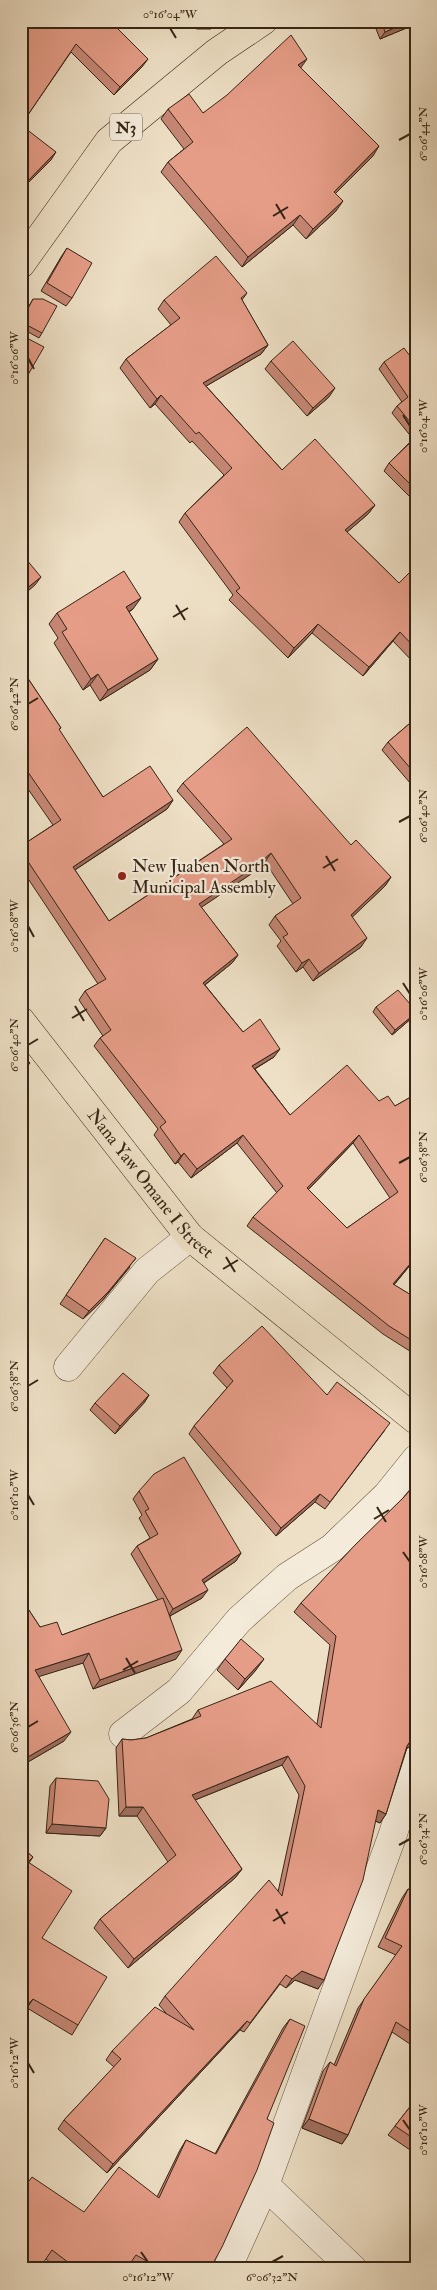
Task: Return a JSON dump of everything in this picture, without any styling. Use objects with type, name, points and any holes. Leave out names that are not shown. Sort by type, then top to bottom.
[{"type":"main road","name":"N3","points":[[21,264],[109,141],[217,52],[263,21]]},
{"type":"main road","name":"Nana Yaw Omane I Street","points":[[21,1021],[190,1237],[416,1420]]},
{"type":"street","points":[[68,1367],[147,1271],[190,1237]]},
{"type":"street","points":[[122,1734],[179,1690],[239,1620],[287,1577],[332,1548],[387,1495],[416,1459]]},
{"type":"street","points":[[227,2269],[265,2185],[393,1834],[416,1760]]},
{"type":"street","points":[[265,2185],[353,2269]]},
{"type":"building","points":[[21,21],[110,21],[148,59],[120,87],[76,44],[21,125]]},
{"type":"building","points":[[381,21],[410,21],[385,32]]},
{"type":"building","points":[[291,35],[307,59],[298,65],[379,146],[334,192],[343,201],[313,229],[300,215],[248,257],[168,162],[193,142],[168,109],[189,94],[203,113],[227,95]]},
{"type":"building","points":[[21,125],[56,152],[21,188]]},
{"type":"building","points":[[21,199],[25,204],[21,210]]},
{"type":"building","points":[[67,248],[92,263],[72,298],[47,283]]},
{"type":"building","points":[[216,256],[247,293],[241,298],[268,345],[203,383],[282,470],[315,439],[375,505],[345,530],[399,583],[416,566],[416,649],[400,632],[369,667],[318,624],[294,648],[236,591],[240,588],[185,513],[232,468],[199,432],[196,434],[161,395],[157,399],[126,359],[180,318],[164,300]]},
{"type":"building","points":[[33,299],[43,299],[57,306],[42,333],[21,322]]},
{"type":"building","points":[[21,335],[44,347],[21,387]]},
{"type":"building","points":[[293,341],[335,388],[313,408],[271,361]]},
{"type":"building","points":[[404,348],[416,364],[416,429],[397,406],[408,397],[384,362]]},
{"type":"building","points":[[416,437],[416,490],[389,463]]},
{"type":"building","points":[[21,553],[41,577],[21,593]]},
{"type":"building","points":[[124,571],[141,598],[126,607],[158,659],[108,690],[98,674],[91,679],[62,632],[67,629],[57,613]]},
{"type":"building","points":[[21,668],[61,728],[59,729],[103,797],[150,766],[173,800],[73,867],[109,921],[232,839],[183,783],[247,727],[351,845],[356,840],[391,877],[351,915],[367,938],[319,973],[309,959],[302,963],[283,937],[288,934],[275,916],[301,898],[271,853],[257,865],[199,904],[238,955],[203,983],[243,1032],[260,1019],[280,1049],[252,1066],[290,1115],[347,1065],[379,1101],[388,1096],[395,1106],[416,1094],[416,1257],[393,1284],[416,1298],[416,1343],[389,1326],[253,1217],[283,1186],[243,1135],[197,1169],[184,1153],[181,1156],[160,1127],[166,1122],[100,1038],[111,1030],[85,991],[106,979],[21,851],[21,846],[61,820],[21,762]],"holes":[[[359,1135],[398,1192],[347,1228],[307,1188]]]},
{"type":"building","points":[[416,718],[416,775],[388,742]]},
{"type":"building","points":[[398,990],[416,1013],[395,1030],[376,1007]]},
{"type":"building","points":[[21,1052],[30,1063],[21,1069]]},
{"type":"building","points":[[105,1238],[136,1258],[108,1292],[89,1311],[66,1295]]},
{"type":"building","points":[[262,1326],[327,1395],[337,1382],[390,1423],[330,1502],[320,1494],[281,1528],[194,1426],[233,1381],[219,1365]]},
{"type":"building","points":[[123,1373],[149,1395],[120,1426],[95,1403]]},
{"type":"building","points":[[184,1457],[241,1553],[202,1580],[208,1590],[173,1609],[137,1546],[158,1534],[145,1511],[149,1509],[139,1491],[154,1474]]},
{"type":"building","points":[[416,1483],[416,1738],[411,1740],[407,1746],[386,1814],[378,1810],[363,1880],[324,1980],[302,1971],[292,1979],[286,1975],[250,2023],[247,2021],[113,2164],[64,2120],[121,2059],[112,2051],[155,2007],[194,2030],[165,1996],[269,1880],[282,1896],[305,1786],[288,1756],[192,1795],[242,1869],[134,1959],[100,1919],[176,1855],[143,1807],[126,1807],[122,1739],[146,1738],[201,1716],[198,1710],[271,1681],[321,1728],[336,1636],[301,1603]]},
{"type":"building","points":[[21,1598],[40,1627],[57,1622],[62,1635],[163,1598],[182,1650],[100,1680],[89,1653],[35,1670],[71,1732],[21,1761]]},
{"type":"building","points":[[241,1639],[264,1659],[245,1679],[225,1659]]},
{"type":"building","points":[[56,1778],[98,1781],[109,1799],[106,1828],[52,1824]]},
{"type":"building","points":[[21,1847],[33,1857],[28,1862],[72,1891],[42,1938],[107,1977],[78,2025],[33,1999],[21,2012]]},
{"type":"building","points":[[408,1889],[416,1892],[416,2035],[396,2022],[348,2135],[309,2119],[330,2062],[336,2066],[364,1999],[402,1946],[385,1938]]},
{"type":"building","points":[[290,2019],[305,2026],[267,2119],[274,2123],[257,2170],[210,2269],[161,2269],[136,2255],[126,2269],[77,2269],[52,2250],[39,2269],[21,2269],[21,2189],[32,2177],[84,2212],[119,2167],[159,2198],[186,2140],[216,2154]]},
{"type":"building","points":[[416,2099],[416,2140],[395,2126]]},
{"type":"place","name":"New Juaben North Municipal Assembly","points":[[122,876]]}]
